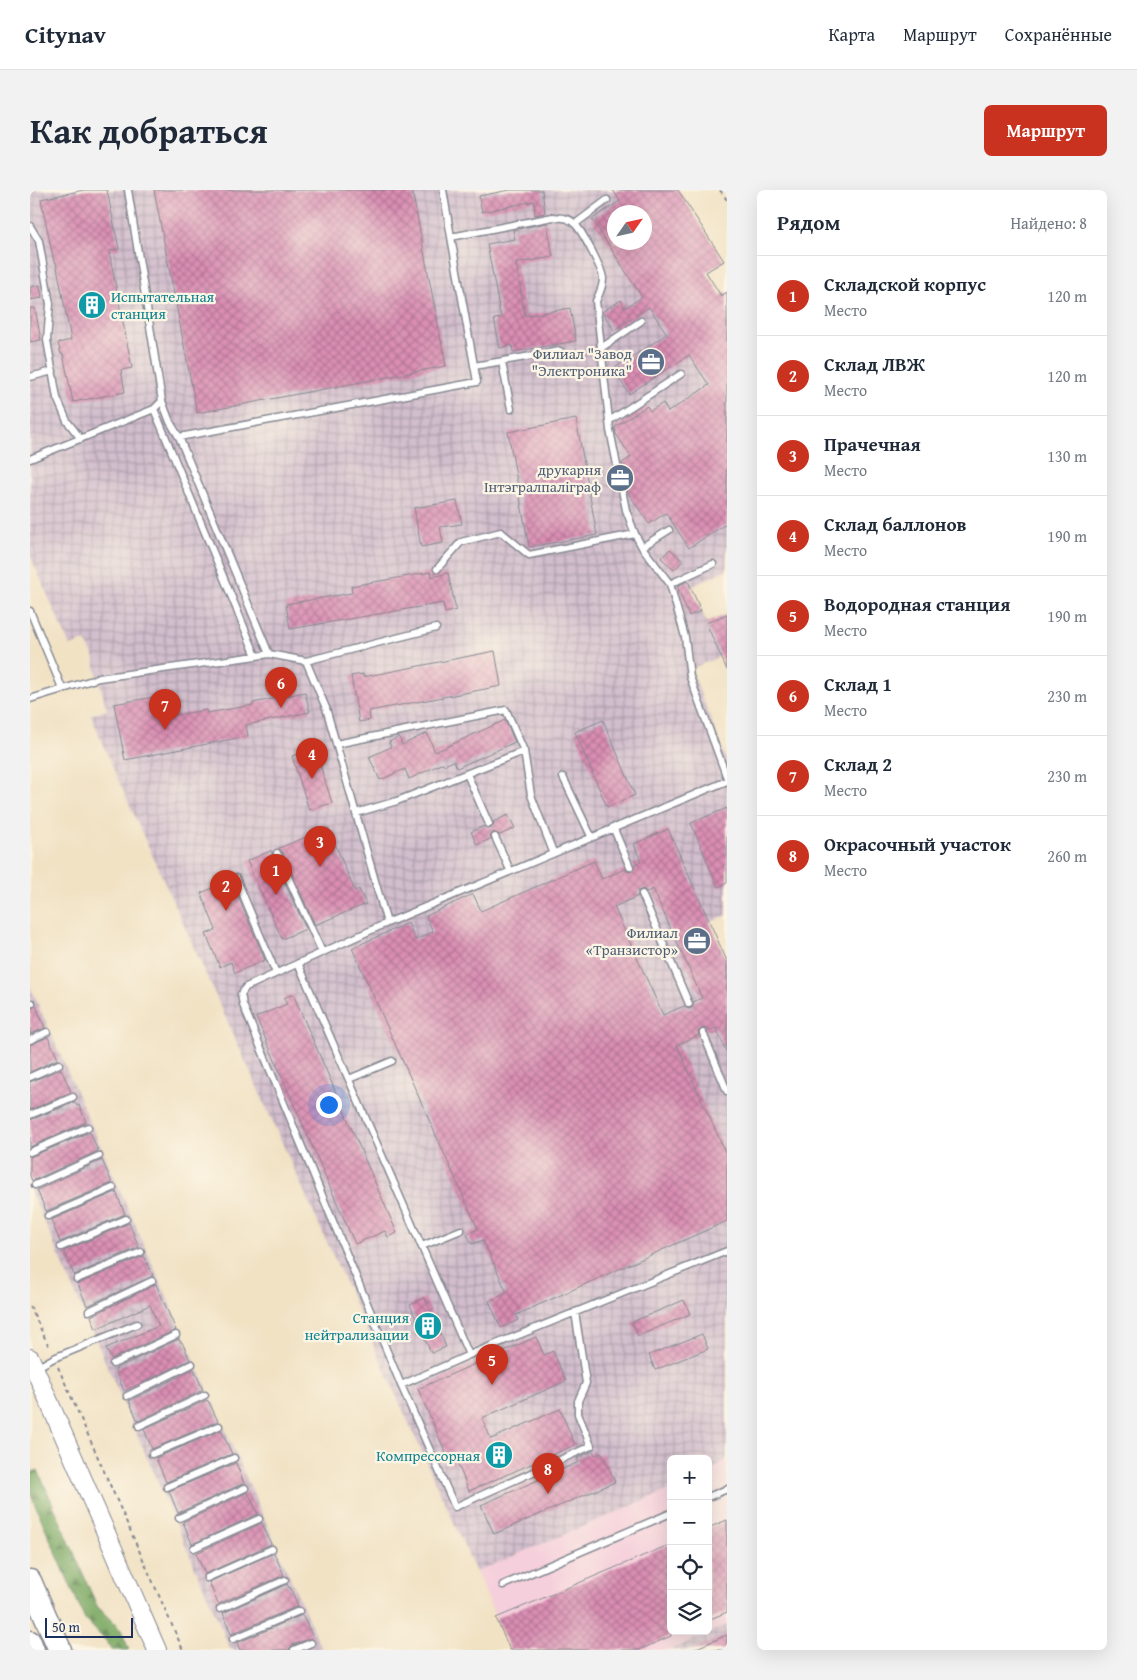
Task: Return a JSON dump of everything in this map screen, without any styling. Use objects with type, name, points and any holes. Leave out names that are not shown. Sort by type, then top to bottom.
[{"type":"highway","points":[[30,1581],[60,1650]]},
{"type":"highway","points":[[30,1642],[34,1650]]},
{"type":"street","points":[[32,1363],[158,1650]]},
{"type":"lane","points":[[128,190],[162,401],[170,422],[179,437],[269,654]]},
{"type":"lane","points":[[179,437],[477,382],[442,190]]},
{"type":"lane","points":[[575,224],[607,200]]},
{"type":"lane","points":[[451,237],[553,217],[566,218],[575,224],[602,269],[602,285],[596,301],[609,422],[626,510],[642,547],[670,584],[685,637],[690,677],[727,779],[387,922],[246,987],[240,994],[401,1385],[455,1507],[591,1446],[578,1414],[578,1401],[586,1383],[575,1312]]},
{"type":"lane","points":[[30,226],[39,241],[50,304],[47,340],[57,398],[67,421],[82,439]]},
{"type":"lane","points":[[601,348],[641,321]]},
{"type":"lane","points":[[474,366],[560,352]]},
{"type":"lane","points":[[502,362],[511,409]]},
{"type":"lane","points":[[30,377],[53,371]]},
{"type":"lane","points":[[609,422],[681,374]]},
{"type":"lane","points":[[30,460],[154,408],[162,401]]},
{"type":"lane","points":[[154,408],[256,656]]},
{"type":"lane","points":[[642,547],[669,530]]},
{"type":"lane","points":[[437,569],[462,542],[501,532],[529,555],[635,534]]},
{"type":"lane","points":[[670,584],[713,564]]},
{"type":"lane","points":[[30,611],[62,688]]},
{"type":"lane","points":[[30,699],[99,678],[269,654],[306,661],[436,628]]},
{"type":"lane","points":[[306,661],[326,708],[387,922]]},
{"type":"lane","points":[[336,744],[506,710],[524,751],[531,795],[553,852]]},
{"type":"lane","points":[[356,812],[397,801],[524,751]]},
{"type":"lane","points":[[467,774],[489,824]]},
{"type":"lane","points":[[563,777],[591,836]]},
{"type":"lane","points":[[613,827],[630,866]]},
{"type":"lane","points":[[495,837],[510,870]]},
{"type":"lane","points":[[277,853],[322,952]]},
{"type":"lane","points":[[236,878],[276,973]]},
{"type":"lane","points":[[642,894],[689,1004]]},
{"type":"lane","points":[[298,963],[469,1355]]},
{"type":"lane","points":[[30,1040],[47,1032]]},
{"type":"lane","points":[[702,1034],[727,1091]]},
{"type":"lane","points":[[349,1079],[392,1061]]},
{"type":"lane","points":[[30,1077],[59,1064]]},
{"type":"lane","points":[[30,1115],[73,1097]]},
{"type":"lane","points":[[30,1152],[88,1127]]},
{"type":"lane","points":[[36,1185],[99,1156]]},
{"type":"lane","points":[[48,1216],[113,1188]]},
{"type":"lane","points":[[61,1247],[126,1219]]},
{"type":"lane","points":[[422,1246],[461,1230]]},
{"type":"lane","points":[[401,1385],[469,1355],[727,1251]]},
{"type":"lane","points":[[77,1279],[141,1252]]},
{"type":"lane","points":[[89,1311],[152,1282]]},
{"type":"lane","points":[[32,1363],[54,1358],[137,1324]]},
{"type":"lane","points":[[113,1364],[176,1336]]},
{"type":"lane","points":[[127,1396],[192,1364]]},
{"type":"lane","points":[[139,1426],[205,1395]]},
{"type":"lane","points":[[152,1454],[219,1426]]},
{"type":"lane","points":[[167,1487],[234,1458]]},
{"type":"lane","points":[[179,1518],[245,1488]]},
{"type":"lane","points":[[712,1495],[727,1489]]},
{"type":"lane","points":[[503,1585],[667,1516]]},
{"type":"lane","points":[[194,1548],[259,1519]]},
{"type":"lane","points":[[207,1578],[272,1549]]},
{"type":"lane","points":[[220,1609],[285,1580]]},
{"type":"lane","points":[[233,1639],[298,1611]]},
{"type":"lane","points":[[294,1650],[311,1642]]},
{"type":"path","points":[[720,190],[727,200]]},
{"type":"path","points":[[30,1306],[183,1650]]},
{"type":"shaded area","points":[[30,190],[678,190],[724,261],[706,272],[721,295],[727,292],[727,569],[691,587],[721,656],[693,668],[692,671],[727,762],[727,915],[710,922],[727,961],[727,1459],[712,1470],[712,1455],[667,1455],[667,1491],[476,1572],[116,775],[91,715],[107,710],[95,666],[95,658],[85,641],[70,646],[30,555]]},
{"type":"shaded area","points":[[30,986],[322,1650],[231,1650],[30,1189]]},
{"type":"shaded area","points":[[727,1459],[727,1625],[712,1632],[712,1500],[712,1470]]},
{"type":"shaded area","points":[[667,1491],[667,1635],[704,1635],[670,1650],[510,1650],[476,1572]]},
{"type":"shaded area","points":[[727,1625],[727,1650],[670,1650],[704,1635],[712,1635],[712,1632]]},
{"type":"green space","points":[[38,1470],[97,1606],[121,1630],[129,1650],[111,1650],[108,1643],[85,1619],[30,1493],[30,1473]]},
{"type":"building","points":[[84,190],[107,190],[119,249],[109,251],[132,368],[121,370],[125,392],[73,402],[63,354],[61,354],[58,343],[71,340],[56,262],[54,262],[41,199]]},
{"type":"building","points":[[154,190],[412,190],[446,366],[197,413]]},
{"type":"building","points":[[510,190],[542,190],[545,213],[535,215],[534,201],[482,212],[479,196]]},
{"type":"building","name":"Филиал \"Завод \"Электроника\"","points":[[613,190],[678,190],[724,261],[706,272],[721,296],[727,292],[727,523],[689,548],[666,513],[649,524],[627,491],[633,485],[623,469],[622,463],[631,457],[616,434],[615,427],[647,406],[650,411],[663,403],[668,412],[709,385],[689,355],[629,394],[613,369],[667,334],[649,307],[614,330],[602,312],[621,300],[625,308],[642,297],[612,250],[652,250],[652,205],[614,205],[620,201]]},
{"type":"building","name":"Филиал \"Завод \"Электроника\"","points":[[607,209],[607,242],[592,219]]},
{"type":"building","points":[[547,223],[553,257],[516,263],[525,316],[570,308],[576,341],[513,352],[512,345],[500,348],[494,319],[501,318],[487,244],[515,239],[513,230]]},
{"type":"building","points":[[40,285],[42,298],[30,300],[30,287]]},
{"type":"building","points":[[30,308],[35,308],[41,340],[30,342]]},
{"type":"building","points":[[576,419],[597,535],[529,547],[508,432]]},
{"type":"building","points":[[457,501],[462,524],[440,527],[443,543],[421,547],[414,508]]},
{"type":"building","points":[[670,549],[683,561],[674,570],[661,558]]},
{"type":"building","points":[[431,572],[432,577],[448,573],[456,610],[445,613],[443,603],[290,629],[286,604],[352,593],[351,586]]},
{"type":"building","points":[[688,581],[701,611],[689,616],[677,586]]},
{"type":"building","points":[[727,614],[727,670],[706,623]]},
{"type":"building","points":[[495,651],[501,686],[369,711],[370,720],[359,722],[351,676],[363,674],[363,677]]},
{"type":"building","points":[[305,692],[310,712],[246,725],[248,736],[125,760],[114,704],[165,695],[170,716],[206,710],[207,713],[253,705],[253,703]]},
{"type":"building","points":[[505,720],[515,742],[457,768],[454,761],[444,765],[443,763],[409,779],[405,769],[380,780],[369,757],[391,747],[389,742],[399,737],[402,745],[427,733],[435,752]]},
{"type":"building","points":[[603,720],[635,795],[607,807],[575,732]]},
{"type":"building","points":[[315,748],[332,803],[309,810],[292,756]]},
{"type":"building","points":[[727,808],[727,883],[718,887],[691,823]]},
{"type":"building","points":[[508,815],[515,828],[500,835],[493,832],[490,839],[477,845],[471,832],[484,826],[488,829],[491,828],[494,825],[493,822]]},
{"type":"building","points":[[328,828],[355,891],[359,889],[366,904],[315,925],[279,848]]},
{"type":"building","points":[[668,829],[727,961],[727,1053],[716,1028],[708,1031],[704,1028],[701,1029],[698,1032],[699,1035],[677,1045],[727,1156],[727,1221],[516,1315],[518,1320],[501,1328],[489,1301],[507,1293],[483,1240],[472,1244],[467,1234],[478,1229],[352,948],[408,923],[415,940],[433,932],[426,916],[473,894],[481,911],[594,861],[602,879],[625,869],[631,872],[635,868],[634,864],[641,862],[634,844]],"holes":[[[643,889],[647,892],[653,889],[702,998],[693,1002],[693,1007],[690,1009],[684,1006],[663,1015],[614,907],[638,896],[638,891]]]},
{"type":"building","points":[[272,851],[272,855],[306,929],[282,939],[247,861]]},
{"type":"building","points":[[231,880],[265,960],[235,973],[231,962],[220,967],[206,934],[216,930],[201,893]]},
{"type":"building","points":[[293,994],[397,1233],[388,1237],[385,1231],[355,1244],[256,1017],[287,1004],[284,998]]},
{"type":"building","points":[[36,1006],[45,1028],[30,1034],[30,1009]]},
{"type":"building","points":[[48,1037],[58,1059],[30,1072],[30,1045]]},
{"type":"building","points":[[61,1069],[71,1092],[30,1110],[30,1082]]},
{"type":"building","points":[[75,1102],[77,1106],[79,1105],[86,1122],[30,1147],[30,1120]]},
{"type":"building","points":[[90,1132],[98,1151],[32,1181],[30,1176],[30,1157]]},
{"type":"building","points":[[102,1160],[112,1183],[46,1211],[37,1190]]},
{"type":"building","points":[[116,1192],[125,1214],[60,1242],[51,1220]]},
{"type":"building","points":[[129,1223],[139,1247],[74,1275],[64,1251]]},
{"type":"building","points":[[143,1256],[153,1276],[87,1306],[78,1284]]},
{"type":"building","points":[[156,1284],[176,1330],[111,1359],[106,1348],[159,1326],[150,1305],[96,1329],[91,1316]]},
{"type":"building","name":"Станция нейтрализации","points":[[425,1298],[446,1347],[431,1353],[410,1305]]},
{"type":"building","points":[[684,1300],[690,1314],[638,1336],[632,1322]]},
{"type":"building","points":[[702,1334],[708,1349],[655,1370],[649,1355]]},
{"type":"building","points":[[536,1337],[544,1355],[553,1351],[566,1381],[482,1418],[491,1439],[560,1409],[575,1445],[469,1491],[457,1462],[451,1465],[418,1389]]},
{"type":"building","points":[[179,1339],[190,1360],[124,1391],[115,1369]]},
{"type":"building","points":[[194,1369],[203,1390],[138,1421],[129,1401]]},
{"type":"building","points":[[207,1400],[218,1421],[152,1449],[144,1429]]},
{"type":"building","points":[[221,1430],[232,1454],[166,1482],[156,1458]]},
{"type":"building","points":[[593,1451],[595,1455],[602,1453],[615,1482],[494,1534],[481,1505],[579,1462],[577,1458]]},
{"type":"building","points":[[236,1463],[244,1483],[178,1513],[169,1491]]},
{"type":"building","points":[[248,1492],[258,1514],[192,1544],[183,1522]]},
{"type":"building","points":[[727,1520],[727,1612],[712,1618],[712,1545],[712,1526]]},
{"type":"building","points":[[262,1523],[271,1544],[205,1574],[196,1553]]},
{"type":"building","points":[[667,1546],[667,1635],[671,1636],[639,1650],[510,1650],[496,1618]]},
{"type":"building","points":[[274,1553],[284,1575],[218,1604],[209,1582]]},
{"type":"building","points":[[287,1584],[298,1606],[231,1634],[223,1613]]},
{"type":"building","points":[[302,1615],[312,1638],[292,1645],[289,1650],[240,1650],[237,1643]]},
{"type":"building","points":[[727,1635],[727,1650],[692,1650]]},
{"type":"place","name":"Испытательная станция","points":[[92,305]]},
{"type":"place","name":"Филиал \"Завод \"Электроника\"","points":[[651,362]]},
{"type":"place","name":"друкарня Інтэгралпаліграф","points":[[620,478]]},
{"type":"place","name":"Склад 1","points":[[281,708]]},
{"type":"place","name":"Склад 2","points":[[165,730]]},
{"type":"place","name":"Склад баллонов","points":[[312,779]]},
{"type":"place","name":"Прачечная","points":[[320,867]]},
{"type":"place","name":"Складской корпус","points":[[276,895]]},
{"type":"place","name":"Склад ЛВЖ","points":[[226,911]]},
{"type":"place","name":"Филиал «Транзистор»","points":[[697,941]]},
{"type":"place","name":"Станция нейтрализации","points":[[428,1326]]},
{"type":"place","name":"Водородная станция","points":[[492,1385]]},
{"type":"place","name":"Компрессорная","points":[[499,1455]]},
{"type":"place","name":"Окрасочный участок","points":[[548,1494]]}]
